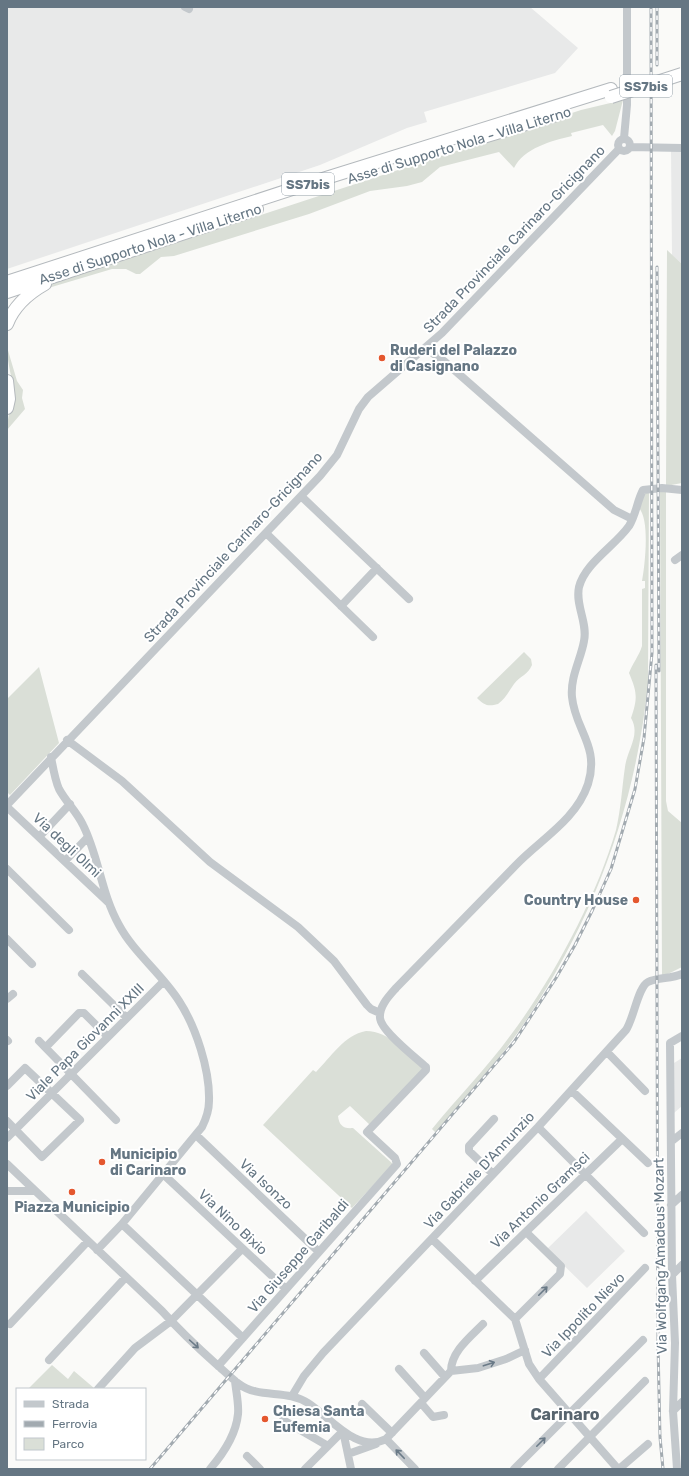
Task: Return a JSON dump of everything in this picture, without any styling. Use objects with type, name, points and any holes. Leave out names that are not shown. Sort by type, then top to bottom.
[{"type":"highway","name":"Asse di Supporto Nola - Villa Literno","points":[[7,292],[611,93],[682,65]]},
{"type":"highway","name":"Asse di Supporto Nola - Villa Literno","points":[[7,282],[326,178],[611,93],[682,74]]},
{"type":"highway","points":[[7,324],[14,310],[35,289],[74,270]]},
{"type":"highway","points":[[7,386],[7,408]]},
{"type":"street","points":[[624,138],[627,105],[627,7]]},
{"type":"street","points":[[624,138],[629,141],[630,147]]},
{"type":"street","points":[[624,138],[618,141],[619,149],[625,151],[630,147],[682,148]]},
{"type":"street","name":"Strada Provinciale Carinaro-Gricignano","points":[[7,806],[67,740],[301,496],[337,455],[359,409],[368,397],[425,348],[619,149]]},
{"type":"street","points":[[425,348],[444,361],[614,510],[632,519]]},
{"type":"street","points":[[67,740],[122,781],[210,862],[298,927],[334,961],[367,1005],[380,1013],[386,1000],[396,988],[518,863],[545,841],[575,807],[588,785],[592,770],[591,756],[588,742],[572,697],[574,676],[585,636],[579,601],[580,585],[587,572],[624,532],[632,519],[643,490],[662,488],[682,491],[682,496]]},
{"type":"street","points":[[301,496],[409,598]]},
{"type":"street","points":[[266,533],[373,637]]},
{"type":"street","points":[[675,560],[682,555]]},
{"type":"street","points":[[341,606],[377,568]]},
{"type":"street","points":[[51,757],[59,789],[83,824],[108,902],[130,944],[178,1000],[190,1021],[204,1062],[209,1086],[207,1115],[196,1135],[122,1224],[97,1250]]},
{"type":"street","points":[[39,836],[70,804]]},
{"type":"street","name":"Via degli Olmi","points":[[7,806],[108,902]]},
{"type":"street","points":[[65,862],[88,837]]},
{"type":"street","points":[[7,869],[69,930]]},
{"type":"street","points":[[7,939],[32,964]]},
{"type":"street","points":[[82,974],[128,1018]]},
{"type":"street","name":"Via Gabriele D'Annunzio","points":[[292,1396],[323,1353],[572,1091],[607,1052],[632,1021],[643,986],[649,981],[682,974]]},
{"type":"street","name":"Viale Papa Giovanni XXIII","points":[[7,1138],[163,982]]},
{"type":"street","points":[[46,1047],[79,1013],[84,1013],[108,1037]]},
{"type":"street","name":"Via Giuseppe Garibaldi","points":[[218,1366],[397,1164],[395,1158],[367,1132],[426,1070],[426,1067],[388,1032],[381,1022],[380,1013]]},
{"type":"street","name":"Via Wolfgang Amadeus Mozart","points":[[677,1469],[673,1411],[675,1343],[672,1275],[670,1043],[682,1036]]},
{"type":"street","points":[[39,1041],[116,1120]]},
{"type":"street","points":[[607,1052],[645,1091]]},
{"type":"street","points":[[7,1086],[25,1068],[80,1120],[42,1157],[7,1121]]},
{"type":"street","points":[[572,1091],[648,1163]]},
{"type":"street","points":[[493,1174],[469,1151],[469,1146],[494,1119]]},
{"type":"street","points":[[538,1127],[644,1233]]},
{"type":"street","points":[[672,1141],[682,1133]]},
{"type":"street","name":"Via Isonzo","points":[[196,1135],[319,1252]]},
{"type":"street","name":"Via Antonio Gramsci","points":[[475,1281],[622,1139]]},
{"type":"street","points":[[7,1164],[218,1366],[235,1380],[252,1391],[292,1396],[308,1403],[343,1431],[369,1442],[386,1438]]},
{"type":"street","name":"Via Nino Bixio","points":[[163,1174],[286,1289]]},
{"type":"street","points":[[7,1191],[35,1190]]},
{"type":"street","points":[[671,1205],[682,1194]]},
{"type":"street","points":[[122,1224],[243,1338]]},
{"type":"street","points":[[515,1319],[560,1274],[560,1266],[526,1232]]},
{"type":"street","points":[[432,1239],[515,1319],[529,1364],[539,1379],[589,1438],[618,1469],[648,1444]]},
{"type":"street","points":[[10,1324],[88,1241]]},
{"type":"street","points":[[99,1388],[136,1348],[171,1321],[242,1249]]},
{"type":"street","points":[[672,1275],[682,1265]]},
{"type":"street","name":"Via Ippolito Nievo","points":[[539,1379],[646,1268]]},
{"type":"street","points":[[49,1360],[126,1277]]},
{"type":"street","points":[[348,1454],[386,1438],[448,1374],[456,1353],[483,1324]]},
{"type":"street","points":[[675,1343],[682,1336]]},
{"type":"street","points":[[514,1469],[643,1340]]},
{"type":"street","points":[[448,1374],[478,1368],[506,1359],[525,1350]]},
{"type":"street","points":[[424,1353],[448,1374]]},
{"type":"street","points":[[399,1369],[423,1400],[433,1417],[444,1415]]},
{"type":"street","points":[[210,1469],[227,1446],[236,1428],[238,1414],[235,1380]]},
{"type":"street","points":[[558,1469],[645,1381]]},
{"type":"street","points":[[298,1387],[308,1403]]},
{"type":"street","points":[[673,1411],[682,1402]]},
{"type":"street","points":[[362,1404],[386,1438],[414,1469]]},
{"type":"street","points":[[283,1420],[328,1446]]},
{"type":"street","points":[[306,1469],[343,1431]]},
{"type":"street","points":[[343,1431],[351,1468]]},
{"type":"street","points":[[247,1456],[260,1469]]},
{"type":"shaded area","points":[[7,7],[530,7],[578,48],[555,73],[424,112],[427,122],[407,128],[320,165],[7,269]]},
{"type":"shaded area","points":[[671,150],[682,151],[682,264],[672,255]]},
{"type":"shaded area","points":[[682,1058],[682,1106],[674,1113],[674,1063]]},
{"type":"shaded area","points":[[586,1211],[625,1251],[587,1288],[547,1249]]},
{"type":"green space","points":[[623,100],[615,131],[612,136],[603,125],[571,133],[572,136],[555,140],[531,150],[524,155],[514,168],[499,152],[440,167],[422,182],[407,186],[370,191],[309,214],[174,256],[161,257],[140,274],[136,274],[126,269],[112,269],[45,289],[31,297],[20,308],[12,320],[7,335],[8,325],[16,309],[30,296],[56,282],[581,110]]},
{"type":"green space","points":[[667,250],[682,264],[682,483],[666,486]]},
{"type":"green space","points":[[7,347],[17,381],[23,390],[22,398],[25,409],[7,430],[12,403],[13,387],[8,362]]},
{"type":"green space","points":[[649,491],[648,682],[642,728],[622,818],[590,904],[548,986],[503,1053],[436,1133],[432,1129],[501,1048],[526,1014],[557,964],[572,937],[597,883],[616,830],[626,761],[635,730],[631,718],[636,695],[629,673],[642,646],[642,589],[645,588],[645,581],[642,581],[646,532],[645,522],[639,508],[644,494]]},
{"type":"green space","points":[[660,491],[666,491],[666,801],[668,811],[682,823],[682,967],[662,977]]},
{"type":"green space","points":[[524,652],[531,659],[532,665],[498,704],[484,704],[477,698]]},
{"type":"green space","points":[[39,667],[59,743],[10,795],[7,792],[7,699]]},
{"type":"green space","points":[[366,1031],[383,1035],[398,1044],[423,1069],[370,1125],[350,1106],[338,1116],[339,1122],[342,1126],[353,1128],[393,1164],[352,1208],[263,1125],[313,1070],[316,1072],[344,1042],[358,1033]]},
{"type":"green space","points":[[52,1365],[68,1379],[74,1371],[94,1388],[29,1388]]},
{"type":"railway","points":[[150,1469],[514,1042],[556,978],[575,945],[611,869],[635,789],[644,738],[652,653],[651,7]]},
{"type":"railway","points":[[657,7],[657,65]]},
{"type":"railway","points":[[657,267],[659,671]]},
{"type":"railway","points":[[656,665],[658,1344],[660,1437],[663,1469]]},
{"type":"place","name":"Ruderi del Palazzo di Casignano","points":[[382,358]]},
{"type":"place","name":"Country House","points":[[636,900]]},
{"type":"place","name":"Municipio di Carinaro","points":[[102,1162]]},
{"type":"place","name":"Piazza Municipio","points":[[72,1192]]},
{"type":"place","name":"Chiesa Santa Eufemia","points":[[265,1419]]},
{"type":"district","name":"Carinaro","points":[[565,1414]]}]
